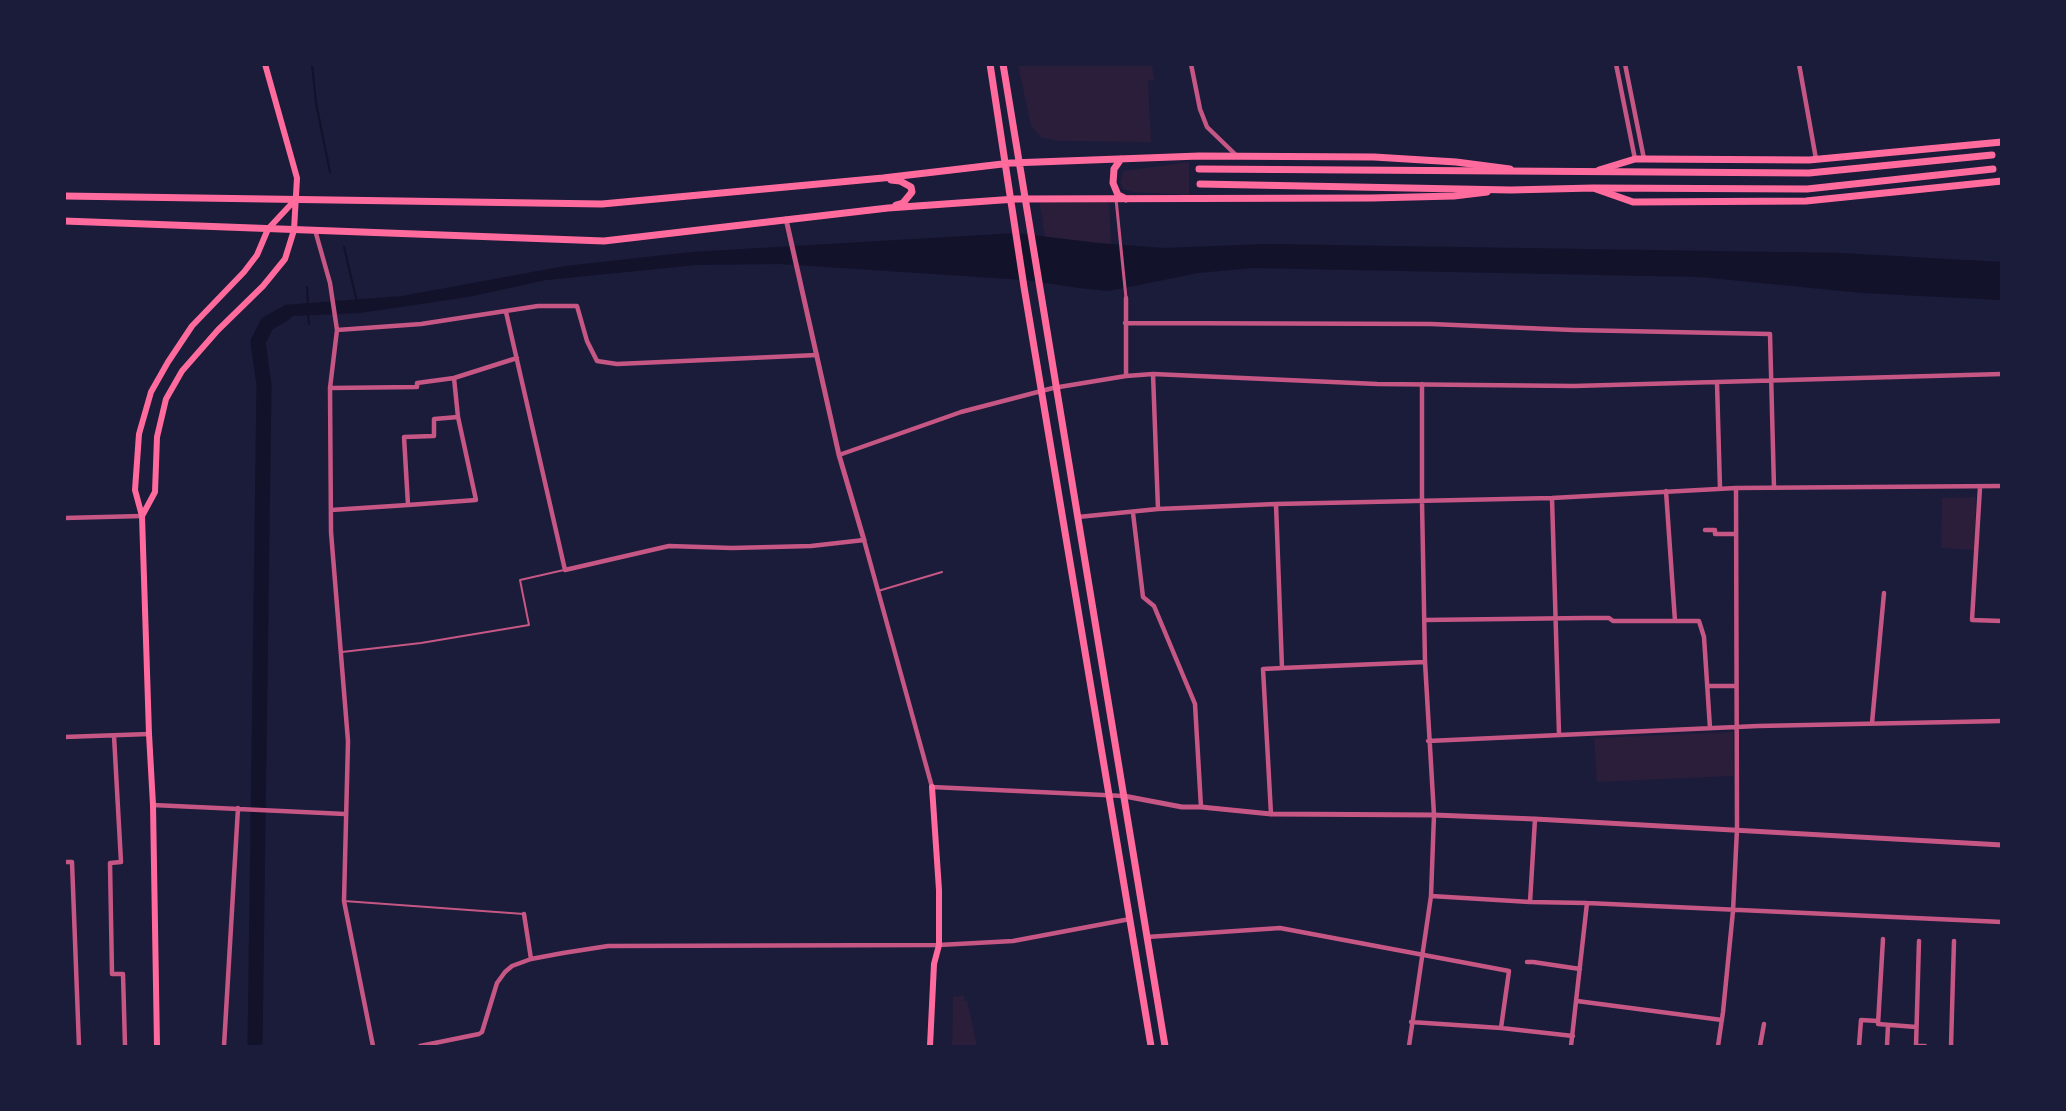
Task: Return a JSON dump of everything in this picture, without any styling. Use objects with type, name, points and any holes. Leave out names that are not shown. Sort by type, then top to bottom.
[{"type":"main road","points":[[142,516],[155,492],[157,437],[166,399],[182,371],[218,330],[263,286],[285,259],[294,230],[297,178],[265,64]]},
{"type":"main road","points":[[990,64],[1041,391],[1151,1047]]},
{"type":"main road","points":[[1003,64],[1040,287],[1054,388],[1078,517],[1165,1047]]},
{"type":"main road","points":[[1594,172],[1635,159],[1816,159],[2001,144]]},
{"type":"main road","points":[[1199,169],[1809,173],[1992,155]]},
{"type":"main road","points":[[64,196],[602,204],[883,178],[1005,164],[1237,156],[1374,157],[1456,162],[1527,171]]},
{"type":"main road","points":[[1121,159],[1114,169],[1113,183],[1118,195],[1126,199]]},
{"type":"main road","points":[[1200,184],[1511,190],[1807,189],[1993,169]]},
{"type":"main road","points":[[883,178],[900,181],[911,187],[912,192],[903,203],[888,208]]},
{"type":"main road","points":[[1593,188],[1633,202],[1806,201],[2000,180]]},
{"type":"main road","points":[[64,221],[604,242],[888,208],[1025,199],[1372,198],[1511,190]]},
{"type":"main road","points":[[157,1047],[153,805],[142,516],[135,490],[139,434],[151,392],[192,326],[223,296],[250,263],[268,229],[295,200]]},
{"type":"main road","points":[[930,1047],[934,964],[939,945],[939,890],[932,787]]},
{"type":"street","points":[[1191,64],[1200,109],[1207,127],[1237,156]]},
{"type":"street","points":[[1616,64],[1635,159]]},
{"type":"street","points":[[1625,64],[1644,159]]},
{"type":"street","points":[[1799,64],[1816,159]]},
{"type":"street","points":[[1116,200],[1126,298],[1126,376]]},
{"type":"street","points":[[786,219],[839,455],[932,787],[1124,796],[1182,807],[1271,814],[1434,815],[1535,819],[2001,845]]},
{"type":"street","points":[[315,230],[337,317],[330,388],[331,510],[348,741],[344,901],[373,1047]]},
{"type":"street","points":[[337,330],[422,324],[538,306],[578,306],[587,341],[597,361],[617,364],[817,355]]},
{"type":"street","points":[[506,312],[565,570],[669,546],[732,548],[811,546],[864,540]]},
{"type":"street","points":[[1125,323],[1431,324],[1573,330],[1770,334],[1774,488]]},
{"type":"street","points":[[330,388],[417,387],[417,383],[454,378],[517,358]]},
{"type":"street","points":[[839,455],[961,412],[1041,391],[1126,376],[1153,374],[1272,381],[1574,386],[2001,374]]},
{"type":"street","points":[[1153,374],[1158,509]]},
{"type":"street","points":[[331,510],[476,500],[458,417],[454,378]]},
{"type":"street","points":[[1717,383],[1720,489]]},
{"type":"street","points":[[1409,1047],[1431,896],[1434,815],[1425,662],[1422,384]]},
{"type":"street","points":[[408,505],[404,436],[434,435],[434,419],[458,417]]},
{"type":"street","points":[[1980,486],[1972,620],[2001,621]]},
{"type":"street","points":[[1078,517],[1158,509],[1552,498],[1736,488],[2001,486]]},
{"type":"street","points":[[1718,1047],[1733,911],[1737,829],[1736,488]]},
{"type":"street","points":[[1666,491],[1675,621]]},
{"type":"street","points":[[1552,498],[1559,734]]},
{"type":"street","points":[[1276,504],[1282,668]]},
{"type":"street","points":[[1133,513],[1143,597],[1154,606],[1195,704],[1201,807]]},
{"type":"street","points":[[64,518],[142,516]]},
{"type":"street","points":[[1705,530],[1715,530],[1715,534],[1736,534]]},
{"type":"street","points":[[1872,723],[1884,593]]},
{"type":"street","points":[[1424,620],[1609,618],[1613,621],[1699,621],[1704,637],[1710,728]]},
{"type":"street","points":[[1271,814],[1263,669],[1425,662]]},
{"type":"street","points":[[1707,686],[1736,686]]},
{"type":"street","points":[[1428,741],[1737,727],[2001,721]]},
{"type":"street","points":[[64,737],[149,734]]},
{"type":"street","points":[[114,735],[122,862],[110,863],[112,974],[123,974],[125,1047]]},
{"type":"street","points":[[153,805],[345,813]]},
{"type":"street","points":[[224,1047],[238,808]]},
{"type":"street","points":[[1530,902],[1535,819]]},
{"type":"street","points":[[64,862],[72,862],[79,1047]]},
{"type":"street","points":[[1431,896],[2001,922]]},
{"type":"street","points":[[1571,1047],[1587,903]]},
{"type":"street","points":[[524,914],[531,959]]},
{"type":"street","points":[[420,1047],[482,1032],[497,983],[512,966],[531,959],[608,946],[939,945],[1012,941],[1130,919]]},
{"type":"street","points":[[1147,938],[1280,928],[1509,971],[1501,1028]]},
{"type":"street","points":[[1878,1021],[1882,939]]},
{"type":"street","points":[[1918,941],[1916,1046],[1925,1047]]},
{"type":"street","points":[[1951,1047],[1954,941]]},
{"type":"street","points":[[1527,962],[1580,969]]},
{"type":"street","points":[[1577,1001],[1722,1020]]},
{"type":"street","points":[[1859,1047],[1861,1020],[1878,1021],[1878,1024],[1916,1027]]},
{"type":"street","points":[[1411,1022],[1573,1036]]},
{"type":"street","points":[[1760,1047],[1764,1024]]},
{"type":"street","points":[[1887,1047],[1888,1025]]},
{"type":"lane","points":[[342,652],[421,644],[529,625],[520,580],[565,570]]},
{"type":"lane","points":[[878,591],[942,572]]},
{"type":"lane","points":[[344,901],[524,914]]},
{"type":"shaded area","points":[[1018,65],[1152,65],[1154,80],[1148,81],[1151,142],[1059,141],[1042,138],[1031,126]]},
{"type":"shaded area","points":[[1189,162],[1189,195],[1132,192],[1123,189],[1120,182],[1124,171]]},
{"type":"shaded area","points":[[1039,199],[1109,199],[1111,244],[1045,237]]},
{"type":"shaded area","points":[[1017,233],[1096,243],[1164,248],[1267,244],[1842,253],[2002,262],[2001,300],[1862,293],[1700,277],[1253,268],[1198,273],[1109,291],[1025,280],[780,264],[697,265],[546,280],[468,297],[360,313],[293,316],[266,326],[284,305],[402,296],[565,266],[691,252]]},
{"type":"shaded area","points":[[1976,497],[1974,550],[1941,548],[1942,498]]},
{"type":"shaded area","points":[[1733,732],[1733,776],[1597,782],[1594,738]]},
{"type":"shaded area","points":[[964,995],[977,1046],[952,1046],[953,997]]},
{"type":"waterway","points":[[312,64],[316,103],[330,172]]},
{"type":"waterway","points":[[344,247],[357,302]]},
{"type":"waterway","points":[[307,287],[308,306]]},
{"type":"waterway","points":[[255,1046],[264,385],[258,342],[267,324],[284,314]]},
{"type":"waterway","points":[[308,315],[309,324]]}]
